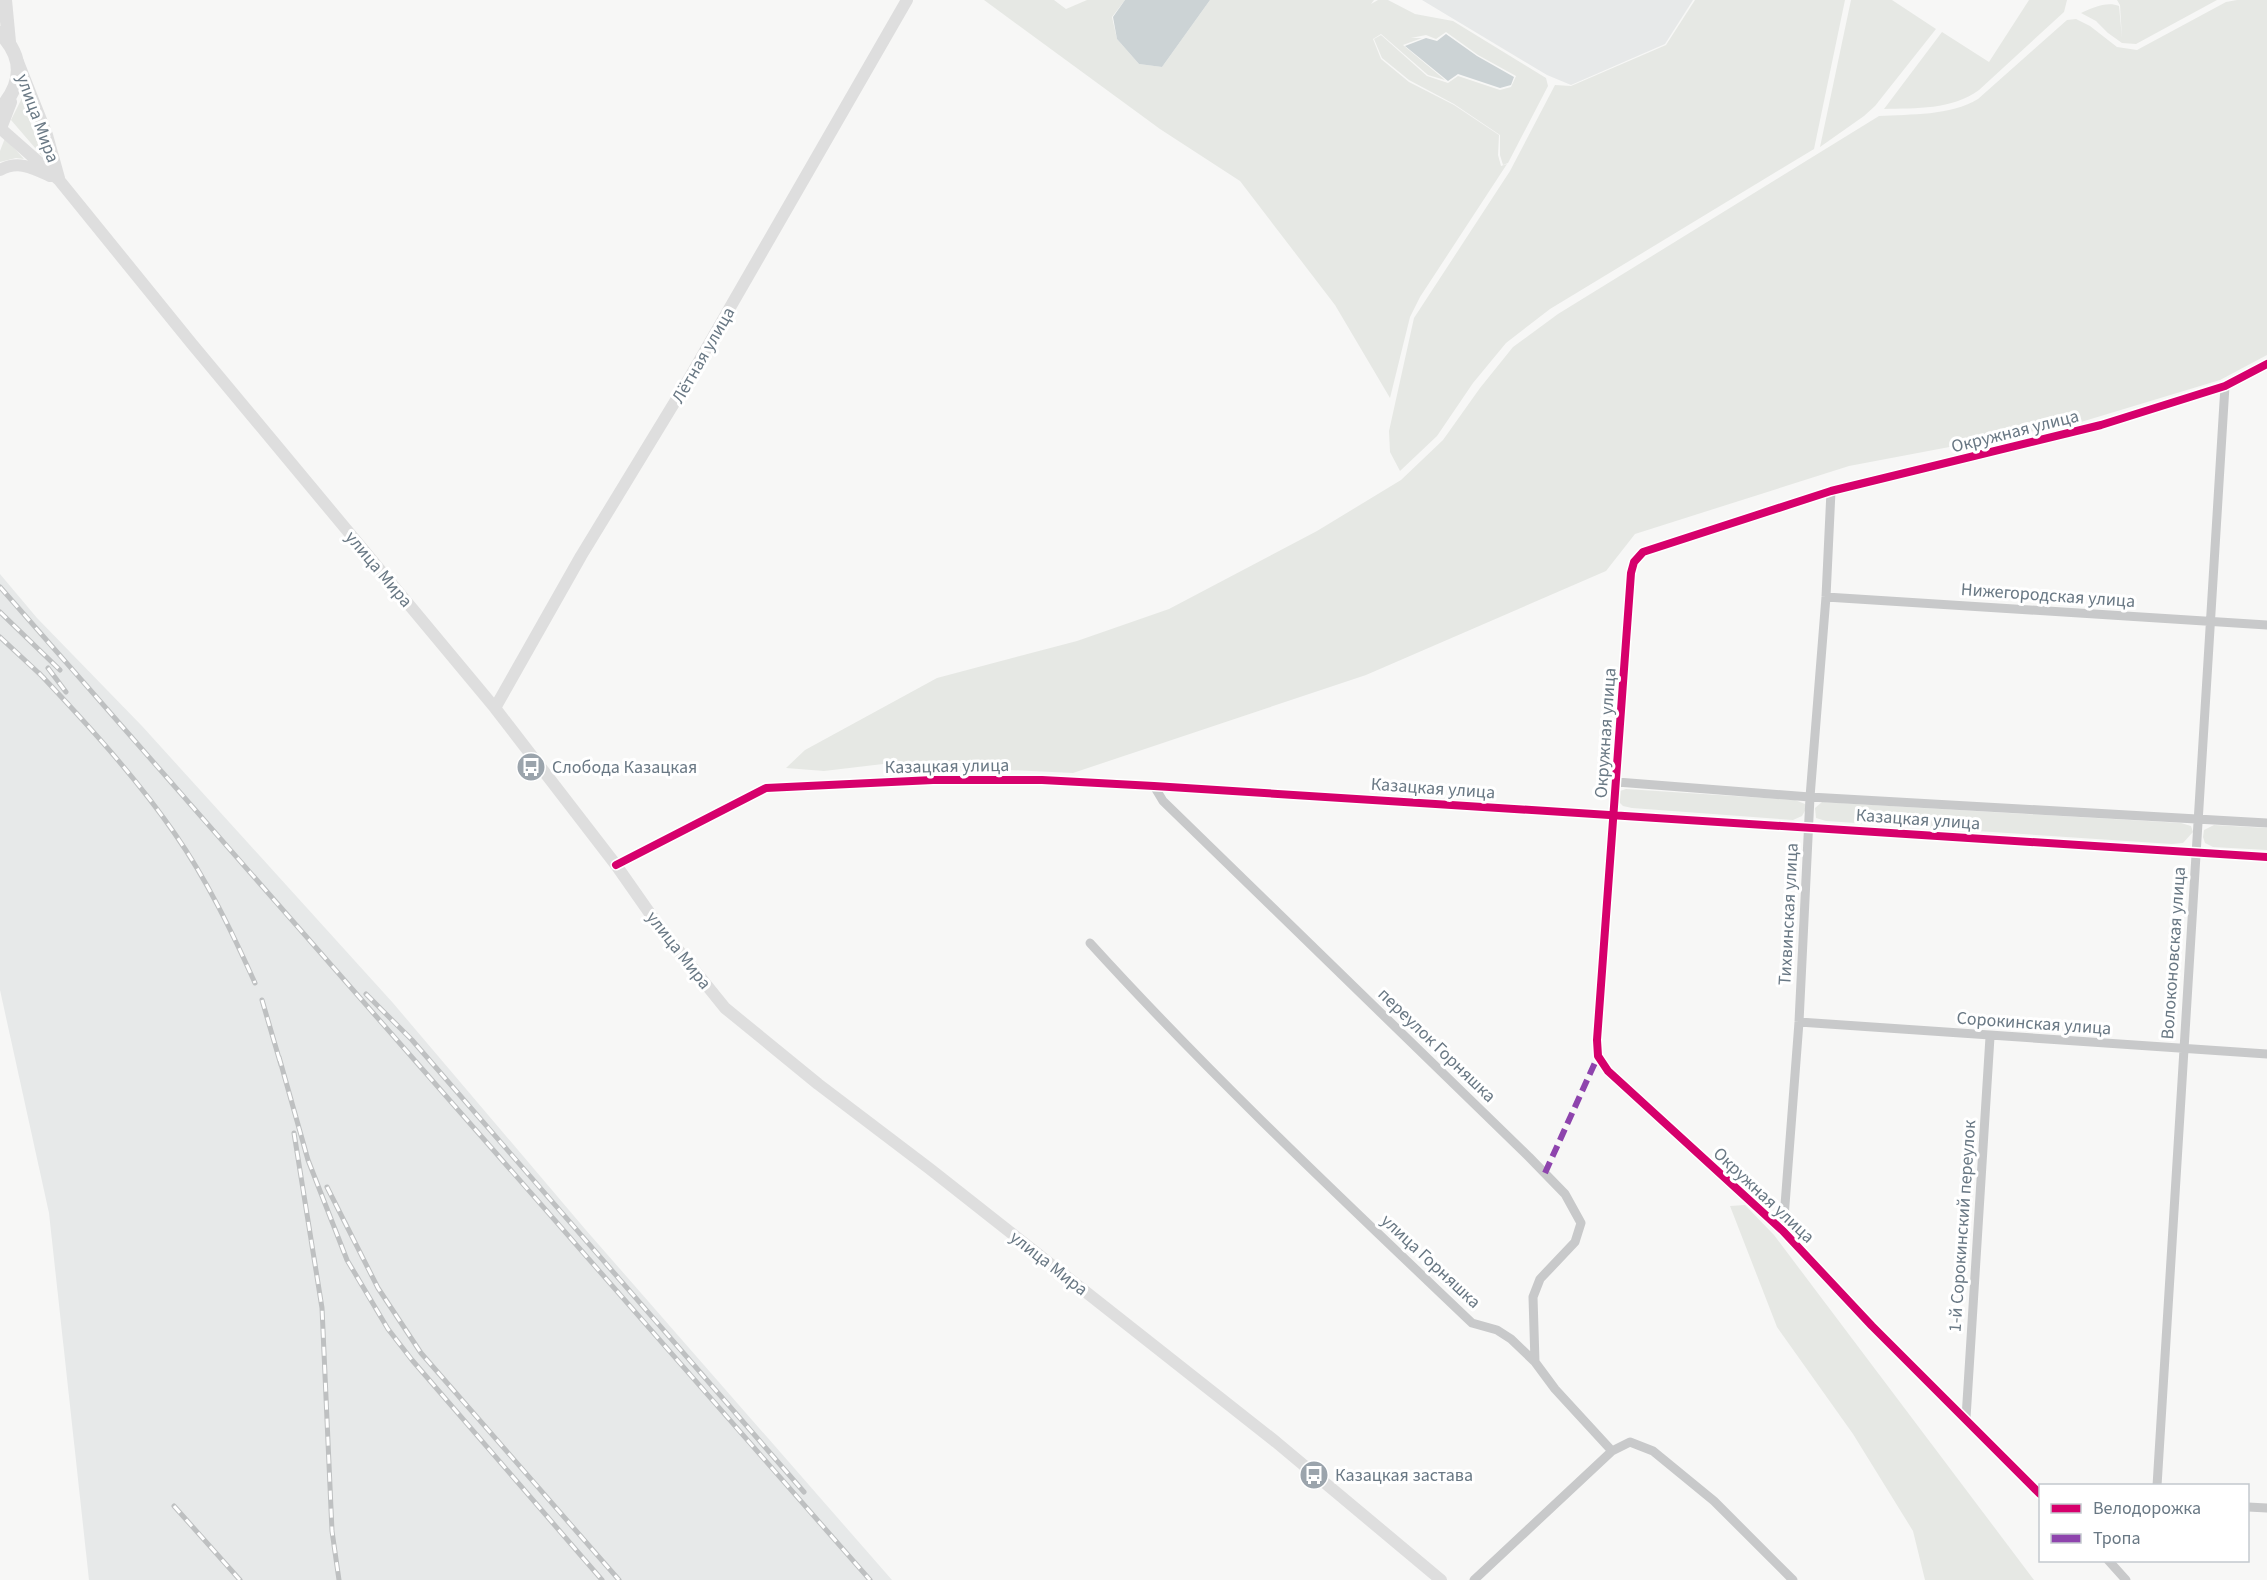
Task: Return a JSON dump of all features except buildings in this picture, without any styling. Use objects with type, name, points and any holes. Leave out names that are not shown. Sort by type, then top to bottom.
[{"type":"main road","points":[[4,37],[5,0]]},
{"type":"main road","name":"Лётная улица","points":[[495,708],[581,556],[690,377],[907,0]]},
{"type":"main road","name":"улица Мира","points":[[4,37],[16,56],[47,135],[59,180]]},
{"type":"main road","name":"улица Мира","points":[[0,109],[13,93],[18,72],[16,56]]},
{"type":"main road","points":[[0,128],[13,93]]},
{"type":"main road","name":"улица Мира","points":[[0,128],[59,180],[192,344],[495,708],[616,866],[658,925],[725,1008],[818,1084],[930,1169],[1276,1442],[1441,1580]]},
{"type":"main road","name":"улица Мира","points":[[0,170],[7,166],[25,165],[59,180]]},
{"type":"street","name":"Окружная улица","points":[[2039,1493],[1872,1326],[1784,1231],[1608,1071],[1598,1056],[1597,1040],[1631,573],[1634,562],[1643,552],[1832,491],[2101,425],[2225,386],[2267,364]]},
{"type":"street","name":"Волоконовская улица","points":[[2157,1484],[2182,1111],[2183,1049],[2225,386]]},
{"type":"street","name":"Тихвинская улица","points":[[1784,1231],[1799,1022],[1810,797],[1832,491]]},
{"type":"street","name":"Нижегородская улица","points":[[1826,597],[2267,625]]},
{"type":"street","name":"Казацкая улица","points":[[616,866],[766,788],[933,780],[1042,780],[1154,786],[1615,814],[2267,858]]},
{"type":"street","name":"Казацкая улица","points":[[1617,782],[1810,797],[2267,824]]},
{"type":"street","name":"переулок Горняшка","points":[[1154,786],[1163,801],[1565,1194],[1581,1223],[1575,1242],[1540,1279],[1533,1297],[1535,1362]]},
{"type":"street","name":"улица Горняшка","points":[[1090,943],[1144,1003],[1244,1105],[1472,1323],[1497,1330],[1511,1339],[1535,1362],[1555,1389],[1612,1452]]},
{"type":"street","name":"Сорокинская улица","points":[[1799,1022],[2267,1054]]},
{"type":"street","name":"1-й Сорокинский переулок","points":[[1966,1418],[1990,1036]]},
{"type":"street","points":[[1474,1580],[1612,1452],[1630,1442],[1653,1451],[1714,1501],[1793,1580]]},
{"type":"street","points":[[2249,1507],[2267,1508]]},
{"type":"street","points":[[2110,1562],[2126,1580]]},
{"type":"shaded area","points":[[984,0],[1054,0],[1066,9],[1087,0],[1125,0],[1112,17],[1117,39],[1139,64],[1162,67],[1210,0],[1374,0],[1371,4],[1378,0],[1388,0],[1415,14],[1453,21],[1546,78],[1548,86],[1508,163],[1503,165],[1500,155],[1500,135],[1454,104],[1409,80],[1382,58],[1374,39],[1381,35],[1427,76],[1448,83],[1458,76],[1500,90],[1511,87],[1516,76],[1478,55],[1446,32],[1436,39],[1426,35],[1411,38],[1422,38],[1403,45],[1445,80],[1428,75],[1381,34],[1373,39],[1381,59],[1409,82],[1454,105],[1499,135],[1498,155],[1501,166],[1507,164],[1420,297],[1410,317],[1390,398],[1335,305],[1240,181],[1160,129]]},
{"type":"shaded area","points":[[1125,0],[1210,0],[1162,67],[1139,64],[1117,39],[1113,17]]},
{"type":"shaded area","points":[[1422,0],[1693,0],[1665,44],[1571,85],[1547,75]]},
{"type":"shaded area","points":[[1695,0],[1845,0],[1814,149],[1550,309],[1506,343],[1473,383],[1437,436],[1400,471],[1390,452],[1389,431],[1414,318],[1510,171],[1555,85],[1571,86],[1666,45]]},
{"type":"shaded area","points":[[1851,0],[1892,0],[1936,29],[1875,106],[1820,147]]},
{"type":"shaded area","points":[[2029,0],[2067,0],[2064,12],[1979,90],[1968,97],[1946,105],[1884,109],[1942,32],[1989,62]]},
{"type":"shaded area","points":[[2117,0],[2217,0],[2136,44],[2122,43],[2096,21],[2081,13],[2105,5],[2119,6],[2122,38],[2120,5]]},
{"type":"shaded area","points":[[2267,0],[2267,355],[2220,380],[2081,422],[1849,466],[1635,534],[1606,571],[1366,675],[1073,773],[883,764],[824,771],[786,768],[805,750],[937,678],[1077,641],[1169,609],[1317,531],[1401,480],[1443,440],[1513,347],[1558,314],[1879,116],[1943,111],[1967,105],[1978,99],[2067,20],[2076,19],[2090,26],[2117,47],[2137,50],[2226,2]]},
{"type":"shaded area","points":[[1446,34],[1477,56],[1514,77],[1511,85],[1500,88],[1458,74],[1448,81],[1405,46],[1426,38],[1437,41]]},
{"type":"shaded area","points":[[22,98],[42,156],[11,120]]},
{"type":"shaded area","points":[[5,138],[24,159],[16,158],[0,162],[0,151]]},
{"type":"shaded area","points":[[0,574],[37,618],[142,726],[393,1003],[585,1229],[892,1580],[89,1580],[49,1213],[0,990]]},
{"type":"shaded area","points":[[1626,789],[1795,800],[1805,804],[1806,809],[1802,816],[1793,820],[1632,808],[1623,806],[1619,802],[1620,791]]},
{"type":"shaded area","points":[[1822,802],[2181,823],[2191,826],[2193,832],[2183,843],[2172,844],[1826,821],[1816,818],[1815,808]]},
{"type":"shaded area","points":[[2214,825],[2267,828],[2267,850],[2213,847],[2205,843],[2203,837],[2204,830]]},
{"type":"shaded area","points":[[1745,1205],[1774,1235],[2034,1580],[1925,1580],[1913,1531],[1853,1434],[1777,1327],[1730,1206]]},
{"type":"railway","points":[[0,587],[870,1580]]},
{"type":"railway","points":[[0,612],[60,670]]},
{"type":"railway","points":[[0,637],[44,678]]},
{"type":"railway","points":[[48,668],[66,692]]},
{"type":"railway","points":[[39,673],[127,771],[175,834],[218,907],[255,983]]},
{"type":"railway","points":[[366,994],[412,1040],[804,1492]]},
{"type":"railway","points":[[262,1000],[281,1065]]},
{"type":"railway","points":[[279,1057],[308,1160],[347,1260],[388,1329],[412,1360],[602,1580]]},
{"type":"railway","points":[[294,1133],[322,1308],[332,1531],[339,1580]]},
{"type":"railway","points":[[327,1187],[378,1288],[421,1353],[619,1580]]},
{"type":"railway","points":[[174,1506],[240,1580]]},
{"type":"marked path","points":[[1545,1173],[1598,1056]]},
{"type":"cycle path","points":[[2039,1493],[1872,1326],[1783,1231],[1608,1071],[1598,1056],[1597,1040],[1631,573],[1634,562],[1643,552],[1831,491],[2101,425],[2225,386],[2267,364]]},
{"type":"cycle path","points":[[616,865],[766,788],[933,780],[1042,780],[1154,786],[2267,857]]},
{"type":"place","name":"Слобода Казацкая","points":[[531,767]]},
{"type":"place","name":"Казацкая застава","points":[[1314,1475]]}]
